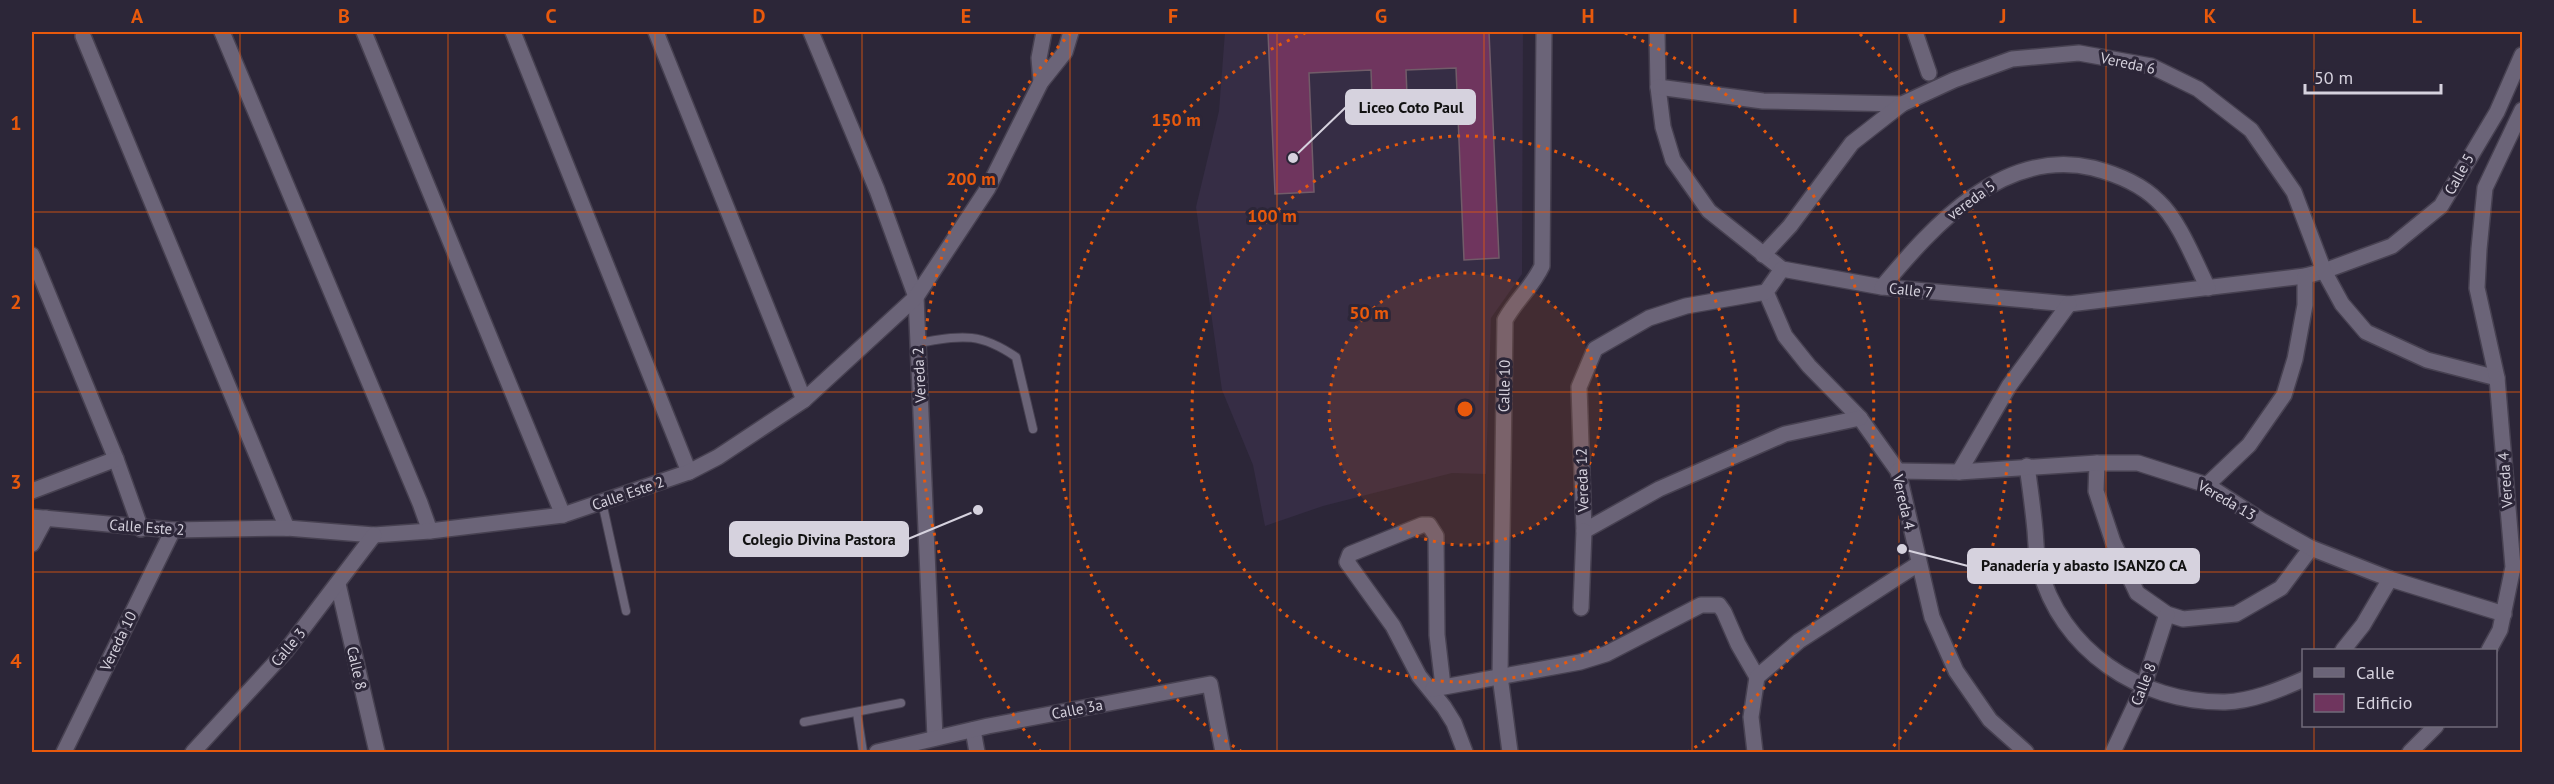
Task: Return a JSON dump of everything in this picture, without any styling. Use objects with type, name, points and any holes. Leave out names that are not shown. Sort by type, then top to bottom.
[{"type":"street","points":[[222,32],[430,531]]},
{"type":"street","points":[[364,32],[563,515]]},
{"type":"street","points":[[513,32],[689,472]]},
{"type":"street","points":[[656,32],[804,400]]},
{"type":"street","name":"Vereda 2","points":[[811,32],[877,190],[916,297],[935,738]]},
{"type":"street","name":"Calle Este 2","points":[[1041,82],[1039,58],[1044,32]]},
{"type":"street","name":"Calle Este 2","points":[[39,517],[141,529],[286,528],[374,535],[430,531],[563,515],[689,472],[718,457],[804,400],[916,297],[988,188],[1041,82],[1065,52],[1071,32]]},
{"type":"street","name":"Calle 10","points":[[1510,753],[1500,676],[1505,320],[1513,306],[1535,282],[1542,266],[1544,32]]},
{"type":"street","name":"Calle 7","points":[[1657,32],[1658,87],[1663,127],[1673,160],[1709,211],[1782,268],[1882,287],[2069,304],[2324,272]]},
{"type":"street","points":[[1915,32],[1929,73]]},
{"type":"street","points":[[83,36],[286,528]]},
{"type":"street","name":"Vereda 6","points":[[1658,87],[1763,101],[1902,104],[1954,80],[2012,59],[2079,54],[2151,66],[2198,89],[2251,130],[2294,192],[2324,272],[2342,304],[2366,332],[2427,360],[2497,378]]},
{"type":"street","name":"Calle 5","points":[[2324,272],[2392,246],[2441,206],[2497,112],[2523,55]]},
{"type":"street","points":[[1763,255],[1790,226],[1852,143],[1902,104]]},
{"type":"street","points":[[2497,112],[2521,117]]},
{"type":"street","name":"Vereda 4","points":[[2490,649],[2500,630],[2513,567],[2497,378],[2477,288],[2478,249],[2485,188],[2521,117]]},
{"type":"street","name":"vereda 5","points":[[1882,287],[1922,239],[1970,198],[1999,180],[2028,169],[2075,164],[2116,174],[2159,201],[2184,238],[2208,288]]},
{"type":"street","points":[[32,255],[116,459],[141,529]]},
{"type":"street","points":[[1766,292],[1782,268]]},
{"type":"street","points":[[2207,485],[2249,445],[2284,395],[2295,359],[2306,305],[2305,276]]},
{"type":"street","name":"Vereda 4","points":[[1766,292],[1785,336],[1809,366],[1860,418],[1898,471],[1932,617],[1956,671],[1990,720],[2026,753]]},
{"type":"street","name":"Vereda 12","points":[[1766,292],[1686,306],[1649,318],[1595,349],[1579,387],[1584,531],[1659,489],[1785,434],[1860,418]]},
{"type":"street","points":[[1959,472],[2009,386],[2069,304]]},
{"type":"street","points":[[32,491],[116,459]]},
{"type":"street","points":[[2097,463],[2096,491],[2113,542],[2137,593],[2167,614],[2183,619],[2236,614],[2281,588],[2311,548]]},
{"type":"street","name":"Vereda 13","points":[[1898,471],[1959,472],[2027,466],[2138,463],[2207,485],[2261,520],[2311,548],[2390,579],[2504,614]]},
{"type":"street","points":[[2027,466],[2039,566],[2050,596],[2068,626],[2089,650],[2118,675],[2144,688],[2187,699],[2226,702],[2270,693],[2302,681]]},
{"type":"street","points":[[32,544],[39,517]]},
{"type":"street","points":[[1436,688],[1437,546],[1433,528],[1429,525],[1422,525],[1350,554],[1347,562],[1380,604],[1419,676],[1436,688],[1454,723],[1465,753]]},
{"type":"street","name":"Vereda 10","points":[[64,753],[173,530]]},
{"type":"street","points":[[1581,608],[1584,531]]},
{"type":"street","name":"Calle 3","points":[[193,753],[285,652],[374,535]]},
{"type":"street","points":[[1757,676],[1799,641],[1918,564]]},
{"type":"street","points":[[2345,649],[2363,625],[2390,579]]},
{"type":"street","name":"Calle 8","points":[[338,584],[376,753]]},
{"type":"street","points":[[1436,688],[1580,662],[1606,654],[1701,605],[1711,603],[1719,605],[1724,612],[1738,644],[1757,676],[1751,717],[1755,753]]},
{"type":"street","name":"Calle 8","points":[[2113,753],[2144,688],[2167,614]]},
{"type":"street","name":"Calle 3a","points":[[877,753],[973,730],[1210,684],[1223,753]]},
{"type":"street","points":[[2410,753],[2435,727]]},
{"type":"street","points":[[973,730],[977,753]]},
{"type":"lane","points":[[918,343],[972,337],[995,343],[1016,357],[1033,429]]},
{"type":"lane","points":[[602,502],[626,611]]},
{"type":"lane","points":[[804,722],[901,703]]},
{"type":"lane","points":[[857,713],[863,753]]},
{"type":"shaded area","points":[[1225,32],[1523,32],[1522,274],[1491,318],[1486,474],[1452,473],[1323,506],[1265,526],[1253,465],[1222,390],[1196,207],[1219,111]]},
{"type":"building","points":[[1268,32],[1489,32],[1499,258],[1464,260],[1456,68],[1406,70],[1408,121],[1373,123],[1371,70],[1309,73],[1314,192],[1275,194]]},
{"type":"place","name":"Liceo Coto Paul","points":[[1293,158]]},
{"type":"place","name":"Colegio Divina Pastora","points":[[978,510]]},
{"type":"place","name":"Panadería y abasto ISANZO CA","points":[[1902,549]]}]
